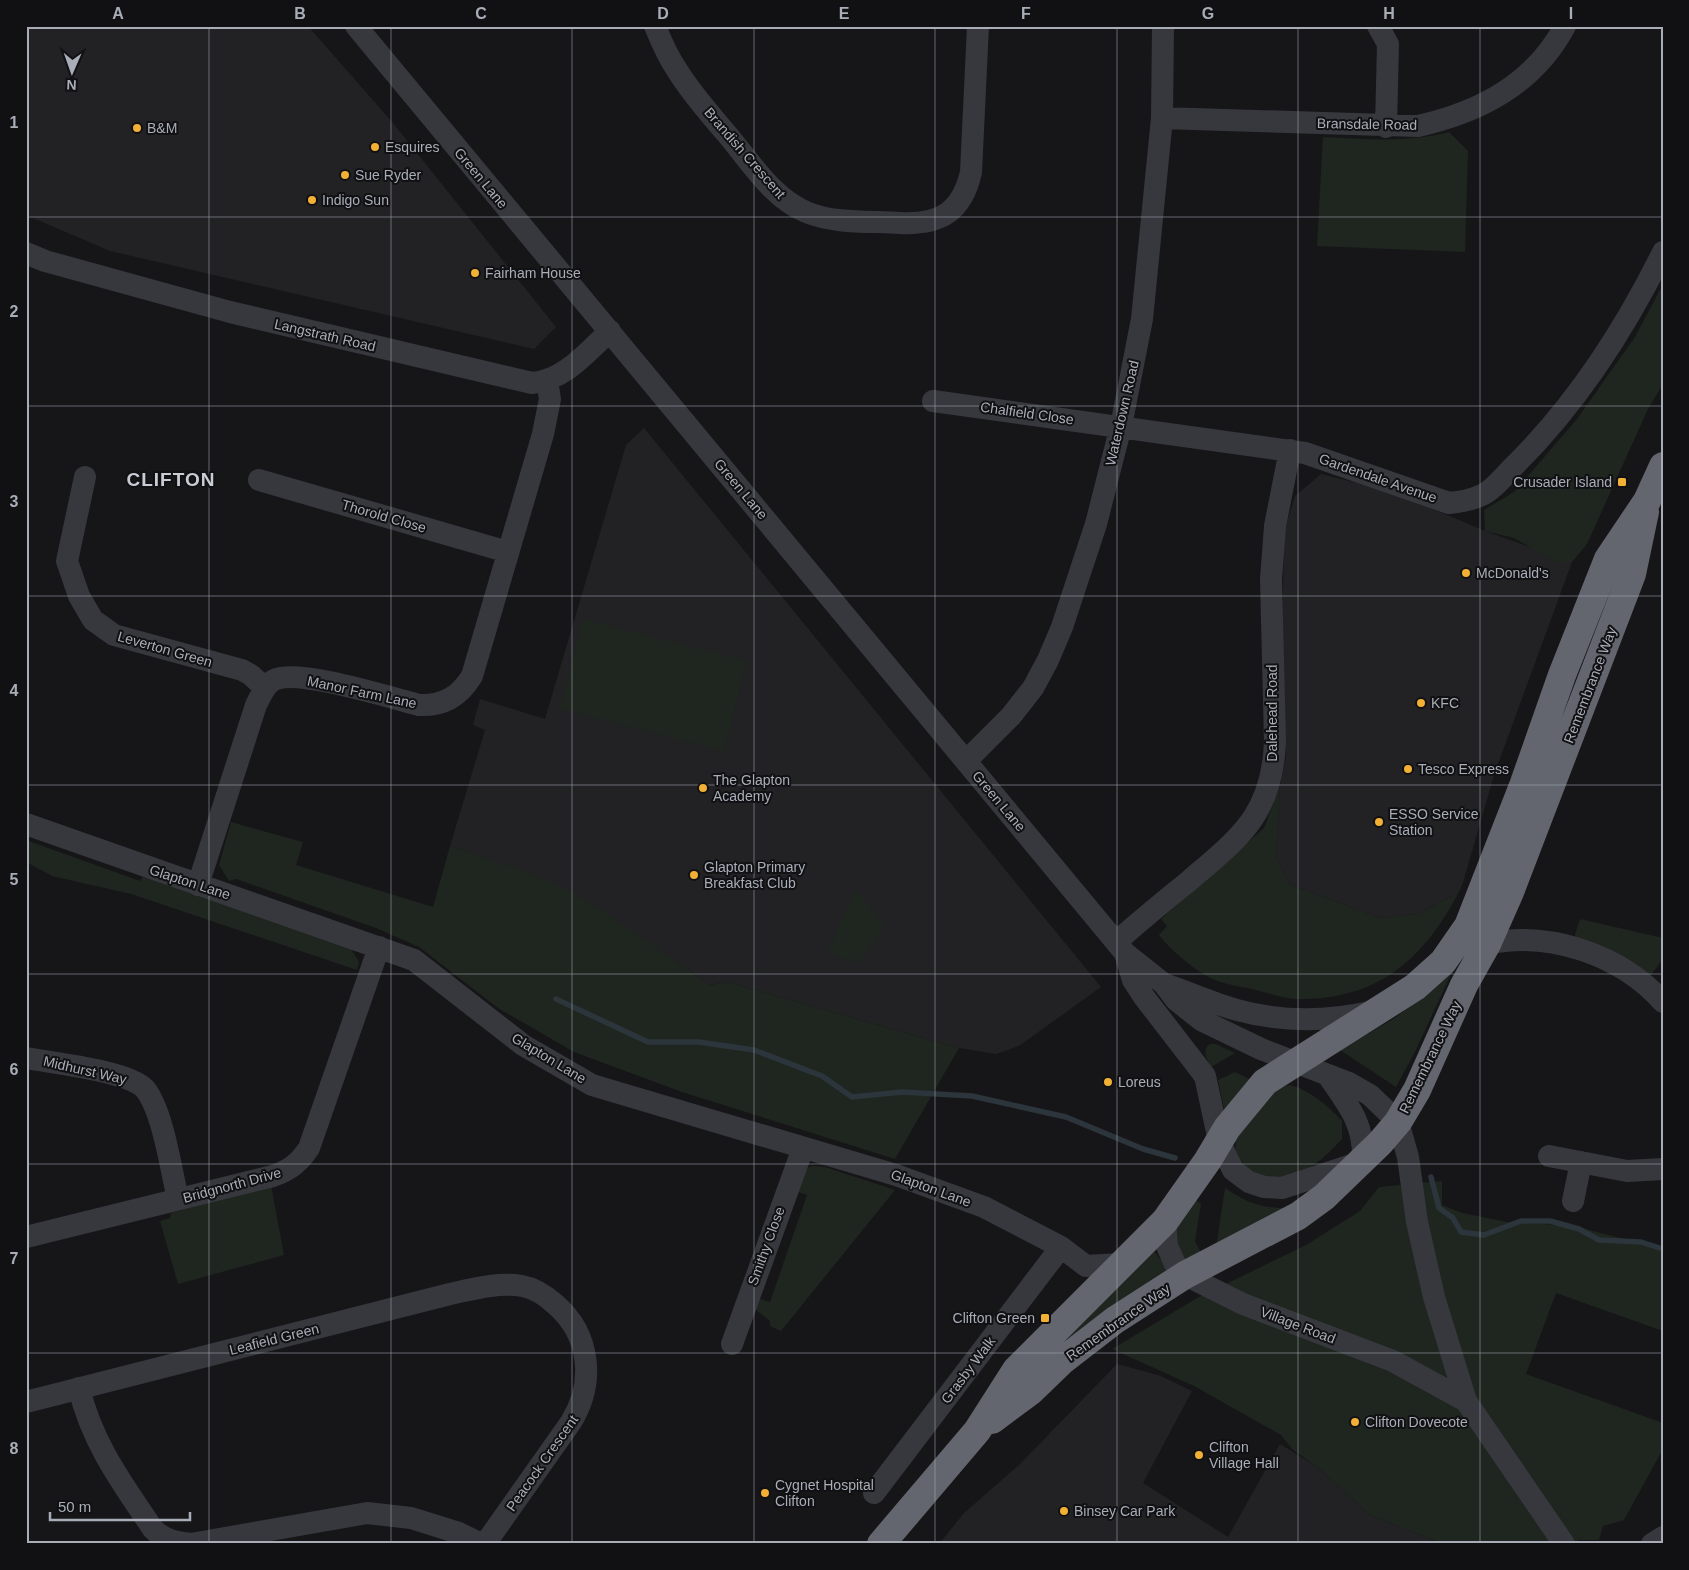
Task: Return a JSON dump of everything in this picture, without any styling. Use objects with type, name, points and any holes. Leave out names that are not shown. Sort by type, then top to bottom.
[{"type":"highway","name":"Remembrance Way","points":[[881,1544],[977,1431],[1016,1370],[1165,1221],[1190,1188],[1237,1114],[1266,1082],[1415,988],[1443,962],[1468,926],[1524,783],[1565,667],[1608,559],[1647,501],[1663,466]]},
{"type":"highway","name":"Remembrance Way","points":[[977,1431],[1031,1390],[1062,1361],[1115,1320],[1185,1274],[1298,1216],[1324,1197],[1398,1122],[1418,1090],[1464,985],[1487,944],[1510,892],[1635,566],[1647,501]]},
{"type":"street","name":"Green Lane","points":[[356,26],[1120,947],[1164,984],[1176,1000],[1201,1020],[1261,1049],[1329,1077],[1349,1083],[1370,1095],[1398,1122]]},
{"type":"street","name":"Brandish Crescent","points":[[655,26],[676,70],[701,103],[773,190],[790,204],[827,219],[915,223],[938,219],[954,208],[967,192],[971,172],[978,26]]},
{"type":"street","name":"Waterdown Road","points":[[966,761],[1011,716],[1033,688],[1062,628],[1096,524],[1120,426],[1142,319],[1162,118],[1163,26]]},
{"type":"street","points":[[1378,26],[1388,44],[1386,126]]},
{"type":"street","name":"Bransdale Road","points":[[1162,118],[1418,126],[1451,118],[1498,98],[1523,80],[1542,60],[1565,26]]},
{"type":"street","name":"Gardendale Avenue","points":[[1120,426],[1305,453],[1449,503],[1469,501],[1484,494],[1535,445],[1583,386],[1613,344],[1642,295],[1663,252]]},
{"type":"street","name":"Langstrath Road","points":[[26,253],[45,261],[230,312],[532,383],[547,381]]},
{"type":"street","points":[[547,381],[561,375],[610,331]]},
{"type":"street","name":"Manor Farm Lane","points":[[265,688],[275,680],[292,678],[330,682],[419,704],[442,703],[453,698],[472,676],[543,434],[550,399],[547,381]]},
{"type":"street","name":"Chalfield Close","points":[[933,401],[1120,426]]},
{"type":"street","name":"Dalehead Road","points":[[1120,947],[1240,838],[1256,815],[1268,789],[1275,742],[1270,579],[1272,544],[1290,450]]},
{"type":"street","name":"Leverton Green","points":[[85,477],[67,561],[79,596],[93,620],[114,635],[242,670],[251,675],[265,688]]},
{"type":"street","name":"Thorold Close","points":[[259,480],[508,552]]},
{"type":"street","points":[[198,885],[256,705],[265,688]]},
{"type":"street","name":"Glapton Lane","points":[[26,824],[414,960],[523,1044],[592,1084],[896,1175],[984,1207],[1061,1247],[1086,1266]]},
{"type":"street","points":[[1510,892],[1509,913],[1516,927],[1536,939]]},
{"type":"street","points":[[1487,944],[1509,939],[1536,939],[1581,951],[1622,966],[1647,985],[1663,1002]]},
{"type":"street","name":"Bridgnorth Drive","points":[[26,1237],[288,1171],[300,1161],[309,1148],[380,947]]},
{"type":"street","name":"Green Lane","points":[[1120,947],[1133,980],[1144,997],[1205,1076],[1218,1142],[1233,1170],[1249,1182],[1264,1187],[1282,1188],[1300,1184],[1361,1161]]},
{"type":"street","name":"Green Lane","points":[[1164,984],[1235,1010],[1285,1019],[1326,1020],[1383,1009]]},
{"type":"street","name":"Midhurst Way","points":[[26,1058],[120,1076],[144,1088],[155,1106],[178,1199]]},
{"type":"street","points":[[1329,1077],[1360,1127],[1363,1141],[1361,1161]]},
{"type":"street","name":"Village Road","points":[[1398,1122],[1408,1157],[1417,1222],[1434,1297],[1466,1401],[1564,1544]]},
{"type":"street","name":"Smithy Close","points":[[732,1344],[803,1148]]},
{"type":"street","points":[[1549,1156],[1627,1171],[1663,1169]]},
{"type":"street","points":[[1572,1201],[1580,1162]]},
{"type":"street","name":"Village Road","points":[[1165,1221],[1167,1246],[1174,1264],[1185,1274],[1243,1304],[1392,1361],[1466,1401]]},
{"type":"street","name":"Grasby Walk","points":[[874,1493],[1061,1247]]},
{"type":"street","points":[[1086,1298],[1086,1266],[1120,1264]]},
{"type":"street","name":"Leafield Green","points":[[26,1402],[450,1294],[496,1285],[523,1286]]},
{"type":"street","name":"Peacock Crescent","points":[[485,1544],[571,1422],[581,1405],[586,1379],[585,1355],[578,1331],[563,1311],[545,1295],[523,1286]]},
{"type":"street","points":[[79,1388],[86,1417],[108,1462],[152,1529],[168,1540],[191,1544],[367,1513],[411,1518],[459,1533],[482,1544]]},
{"type":"street","points":[[1652,1544],[1663,1537]]},
{"type":"shaded area","points":[[26,26],[308,26],[393,123],[556,327],[534,349],[110,251],[26,215]]},
{"type":"shaded area","points":[[1449,132],[1468,151],[1465,252],[1317,246],[1323,137],[1402,139]]},
{"type":"shaded area","points":[[1663,284],[1663,384],[1648,409],[1587,544],[1572,562],[1556,562],[1514,538],[1485,531],[1484,510],[1514,492],[1577,419],[1635,337]]},
{"type":"shaded area","name":"The Glapton Academy","points":[[644,428],[1101,987],[1019,1046],[996,1054],[959,1048],[728,982],[710,985],[605,913],[567,891],[523,871],[450,846],[485,730],[473,725],[480,699],[545,719],[626,445]]},
{"type":"shaded area","points":[[1321,474],[1390,491],[1485,531],[1572,562],[1494,775],[1462,886],[1454,895],[1418,914],[1380,918],[1289,884],[1276,857],[1280,786],[1286,756],[1282,652],[1284,532],[1295,496]]},
{"type":"shaded area","points":[[583,619],[747,661],[724,751],[560,709]]},
{"type":"shaded area","points":[[1280,786],[1276,857],[1289,884],[1380,918],[1418,914],[1454,895],[1462,886],[1433,934],[1398,970],[1377,982],[1353,992],[1327,997],[1292,999],[1280,997],[1208,977],[1185,961],[1159,935],[1167,926],[1161,919],[1264,828]]},
{"type":"shaded area","points":[[231,822],[303,842],[296,865],[433,907],[450,846],[526,872],[569,891],[623,924],[710,985],[728,982],[959,1048],[895,1159],[682,1092],[574,1052],[498,1008],[419,947],[376,928],[236,879],[229,881],[219,865]]},
{"type":"shaded area","points":[[26,840],[140,881],[145,874],[350,947],[359,962],[357,970],[131,894],[52,876],[26,862]]},
{"type":"shaded area","points":[[856,890],[885,926],[859,963],[827,953]]},
{"type":"shaded area","points":[[1580,919],[1663,938],[1663,959],[1650,976],[1573,941]]},
{"type":"shaded area","points":[[1452,972],[1415,1052],[1396,1087],[1340,1050],[1395,1018]]},
{"type":"shaded area","points":[[1210,1044],[1216,1044],[1235,1053],[1211,1067],[1205,1052]]},
{"type":"shaded area","points":[[1235,1072],[1253,1081],[1228,1110],[1224,1109],[1218,1080]]},
{"type":"shaded area","points":[[1290,1085],[1312,1095],[1337,1115],[1342,1121],[1342,1139],[1333,1149],[1303,1172],[1271,1178],[1258,1174],[1245,1166],[1237,1154],[1235,1148],[1236,1140],[1242,1128],[1272,1094],[1279,1088]]},
{"type":"shaded area","points":[[812,1166],[825,1167],[895,1190],[781,1331],[770,1326],[770,1321],[756,1310],[753,1297],[770,1302],[807,1195],[790,1189],[804,1169]]},
{"type":"shaded area","points":[[1442,1181],[1442,1205],[1462,1213],[1507,1222],[1574,1226],[1663,1249],[1663,1331],[1556,1293],[1526,1374],[1663,1423],[1663,1449],[1624,1520],[1603,1526],[1599,1540],[1579,1540],[1571,1544],[1444,1544],[1370,1515],[1316,1466],[1293,1450],[1281,1435],[1194,1386],[1112,1349],[1197,1298],[1306,1245],[1360,1211],[1379,1187]]},
{"type":"shaded area","points":[[271,1185],[284,1255],[178,1284],[160,1221],[170,1218],[171,1213]]},
{"type":"shaded area","points":[[1225,1188],[1253,1203],[1267,1207],[1284,1208],[1216,1248]]},
{"type":"shaded area","points":[[1196,1200],[1201,1204],[1195,1241],[1202,1255],[1186,1263],[1174,1249],[1176,1225]]},
{"type":"shaded area","points":[[1153,1250],[1170,1271],[1070,1339],[1068,1337]]},
{"type":"shaded area","points":[[1117,1364],[1161,1376],[1192,1391],[1143,1483],[1228,1537],[1280,1444],[1316,1466],[1370,1515],[1444,1544],[939,1544],[964,1513],[1019,1465]]},
{"type":"waterway","points":[[556,999],[648,1042],[699,1042],[754,1050],[822,1076],[852,1097],[902,1092],[972,1096],[1066,1117],[1143,1149],[1175,1158]]},
{"type":"waterway","points":[[1431,1177],[1439,1208],[1453,1218],[1461,1232],[1484,1235],[1521,1221],[1550,1221],[1579,1229],[1599,1240],[1641,1242],[1663,1249]]},
{"type":"place","name":"B&M","points":[[137,128]]},
{"type":"place","name":"Esquires","points":[[375,147]]},
{"type":"place","name":"Sue Ryder","points":[[345,175]]},
{"type":"place","name":"Indigo Sun","points":[[312,200]]},
{"type":"place","name":"Fairham House","points":[[475,273]]},
{"type":"place","name":"Crusader Island","points":[[1622,482]]},
{"type":"place","name":"McDonald's","points":[[1466,573]]},
{"type":"place","name":"KFC","points":[[1421,703]]},
{"type":"place","name":"Tesco Express","points":[[1408,769]]},
{"type":"place","name":"The Glapton Academy","points":[[703,788]]},
{"type":"place","name":"ESSO Service Station","points":[[1379,822]]},
{"type":"place","name":"Glapton Primary Breakfast Club","points":[[694,875]]},
{"type":"place","name":"Loreus","points":[[1108,1082]]},
{"type":"place","name":"Clifton Green","points":[[1045,1318]]},
{"type":"place","name":"Clifton Dovecote","points":[[1355,1422]]},
{"type":"place","name":"Clifton Village Hall","points":[[1199,1455]]},
{"type":"place","name":"Cygnet Hospital Clifton","points":[[765,1493]]},
{"type":"place","name":"Binsey Car Park","points":[[1064,1511]]},
{"type":"district","name":"CLIFTON","points":[[171,479]]}]
